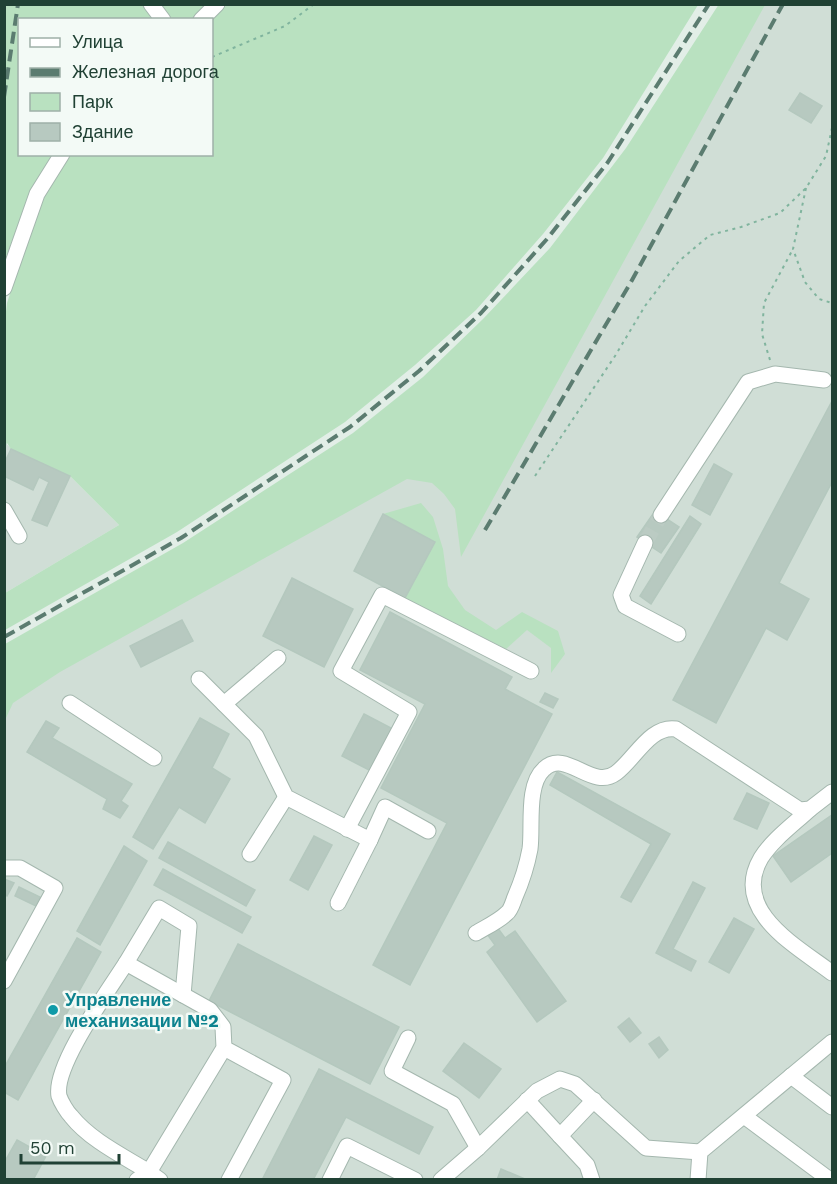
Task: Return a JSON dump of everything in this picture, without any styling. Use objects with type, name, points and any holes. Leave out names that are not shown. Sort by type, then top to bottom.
[{"type":"lane","points":[[151,4],[162,18]]},
{"type":"lane","points":[[203,18],[217,4]]},
{"type":"lane","points":[[4,288],[37,194],[61,156]]},
{"type":"lane","points":[[661,515],[748,382],[775,374],[824,380]]},
{"type":"lane","points":[[4,510],[19,536]]},
{"type":"lane","points":[[645,543],[621,595],[622,601],[625,606],[678,634]]},
{"type":"lane","points":[[347,829],[409,712],[341,671],[382,595],[531,671]]},
{"type":"lane","points":[[224,704],[278,658]]},
{"type":"lane","points":[[199,679],[256,736],[286,796],[369,840]]},
{"type":"lane","points":[[70,703],[154,758]]},
{"type":"lane","points":[[476,933],[509,912],[523,878],[530,848],[532,805],[536,782],[543,769],[553,763],[566,764],[593,778],[605,778],[615,774],[658,731],[668,728],[676,729],[800,810],[810,809]]},
{"type":"lane","points":[[832,792],[771,845],[756,869],[753,888],[756,902],[766,919],[780,935],[832,973]]},
{"type":"lane","points":[[250,854],[286,796]]},
{"type":"lane","points":[[338,903],[385,807],[428,831]]},
{"type":"lane","points":[[4,859],[12,868],[55,888],[4,981]]},
{"type":"lane","points":[[126,963],[183,995],[210,1010],[223,1027],[224,1048],[149,1177],[90,1134],[71,1116],[59,1097],[60,1080],[77,1040],[159,908],[189,926],[183,995]]},
{"type":"lane","points":[[408,1038],[392,1071],[453,1104],[478,1148]]},
{"type":"lane","points":[[441,1179],[478,1148],[537,1091],[560,1079],[575,1084],[646,1148],[700,1152],[832,1042]]},
{"type":"lane","points":[[224,1048],[283,1080],[229,1179]]},
{"type":"lane","points":[[791,1076],[832,1107]]},
{"type":"lane","points":[[527,1100],[587,1165],[592,1179]]},
{"type":"lane","points":[[560,1136],[594,1100]]},
{"type":"lane","points":[[744,1116],[830,1179]]},
{"type":"lane","points":[[330,1179],[348,1146],[415,1179]]},
{"type":"lane","points":[[698,1179],[700,1152]]},
{"type":"path","points":[[213,57],[285,26],[314,4]]},
{"type":"path","points":[[536,476],[645,306],[679,261],[710,236],[780,213],[806,188],[826,156],[832,128]]},
{"type":"path","points":[[775,374],[762,334],[764,303],[793,249],[806,188]]},
{"type":"path","points":[[793,249],[805,282],[819,299],[832,303]]},
{"type":"shaded area","points":[[761,5],[832,5],[832,1179],[5,1180],[5,679],[415,466]]},
{"type":"shaded area","points":[[4,442],[12,449],[70,476],[119,525],[5,593]]},
{"type":"green space","points":[[719,4],[765,5],[461,557],[455,509],[432,483],[407,479],[60,672],[13,703],[5,720],[5,644],[183,543],[353,433],[423,377],[483,319],[550,248],[626,148]]},
{"type":"green space","points":[[5,5],[208,5],[193,18],[18,18],[18,156],[53,156],[30,192],[5,260]]},
{"type":"green space","points":[[227,5],[698,5],[603,158],[543,234],[476,310],[415,365],[345,422],[177,532],[5,630],[5,593],[119,525],[70,476],[11,449],[7,443],[5,448],[7,303],[42,197],[69,156],[213,156],[213,18],[209,18]]},
{"type":"green space","points":[[421,503],[433,517],[443,549],[448,586],[465,610],[496,630],[522,612],[558,631],[565,654],[551,673],[551,648],[527,630],[506,649],[405,598],[435,542],[383,514]]},
{"type":"building","points":[[800,93],[822,106],[811,123],[789,110]]},
{"type":"building","points":[[832,401],[832,482],[779,583],[809,599],[787,640],[766,628],[716,723],[673,700]]},
{"type":"building","points":[[11,449],[70,476],[47,526],[32,520],[49,482],[39,477],[33,490],[4,476],[4,464]]},
{"type":"building","points":[[714,464],[732,474],[710,515],[692,505]]},
{"type":"building","points":[[655,511],[679,527],[661,553],[637,537]]},
{"type":"building","points":[[383,514],[435,542],[405,598],[354,571]]},
{"type":"building","points":[[690,516],[701,524],[651,604],[640,596]]},
{"type":"building","points":[[292,578],[353,609],[324,667],[263,636]]},
{"type":"building","points":[[390,612],[512,677],[505,689],[552,714],[410,985],[373,965],[447,823],[381,788],[425,704],[360,670]]},
{"type":"building","points":[[182,620],[193,641],[141,667],[130,646]]},
{"type":"building","points":[[545,693],[558,699],[553,708],[540,702]]},
{"type":"building","points":[[364,714],[393,729],[371,771],[342,756]]},
{"type":"building","points":[[200,718],[229,734],[212,768],[230,779],[205,823],[179,807],[153,849],[133,837]]},
{"type":"building","points":[[46,721],[59,728],[52,738],[132,784],[121,801],[128,806],[120,818],[103,809],[107,799],[27,752]]},
{"type":"building","points":[[557,772],[670,834],[631,902],[621,897],[651,844],[550,785]]},
{"type":"building","points":[[747,793],[769,803],[757,829],[734,819]]},
{"type":"building","points":[[832,815],[832,853],[791,882],[773,856]]},
{"type":"building","points":[[314,836],[332,845],[308,890],[290,880]]},
{"type":"building","points":[[168,842],[255,890],[246,906],[159,858]]},
{"type":"building","points":[[124,846],[147,861],[100,945],[77,931]]},
{"type":"building","points":[[163,869],[251,917],[242,933],[154,885]]},
{"type":"building","points":[[4,879],[14,883],[7,896],[4,894]]},
{"type":"building","points":[[693,882],[705,888],[673,949],[696,961],[691,971],[656,953]]},
{"type":"building","points":[[19,887],[40,897],[36,906],[15,896]]},
{"type":"building","points":[[734,918],[754,929],[729,973],[709,962]]},
{"type":"building","points":[[497,927],[505,938],[515,931],[566,1001],[537,1022],[487,952],[495,945],[487,934]]},
{"type":"building","name":"Управление механизации №2","points":[[77,938],[101,952],[18,1100],[4,1092],[4,1068]]},
{"type":"building","points":[[238,944],[399,1027],[370,1084],[209,1001]]},
{"type":"building","points":[[629,1018],[641,1033],[630,1042],[618,1027]]},
{"type":"building","points":[[659,1037],[668,1050],[659,1058],[649,1044]]},
{"type":"building","points":[[464,1043],[501,1069],[479,1098],[443,1071]]},
{"type":"building","points":[[319,1069],[433,1127],[419,1154],[346,1117],[313,1180],[262,1180]]},
{"type":"building","points":[[17,1140],[46,1156],[33,1180],[4,1180],[4,1163]]},
{"type":"building","points":[[501,1169],[525,1179],[525,1180],[497,1180]]},
{"type":"tunnel","points":[[645,543],[661,515]]},
{"type":"railway","points":[[4,97],[18,4]]},
{"type":"railway","points":[[4,637],[181,538],[350,427],[419,371],[481,313],[547,239],[608,162],[709,4]]},
{"type":"railway","points":[[485,530],[631,282],[783,4]]},
{"type":"place","name":"Управление механизации №2","points":[[53,1010]]}]
